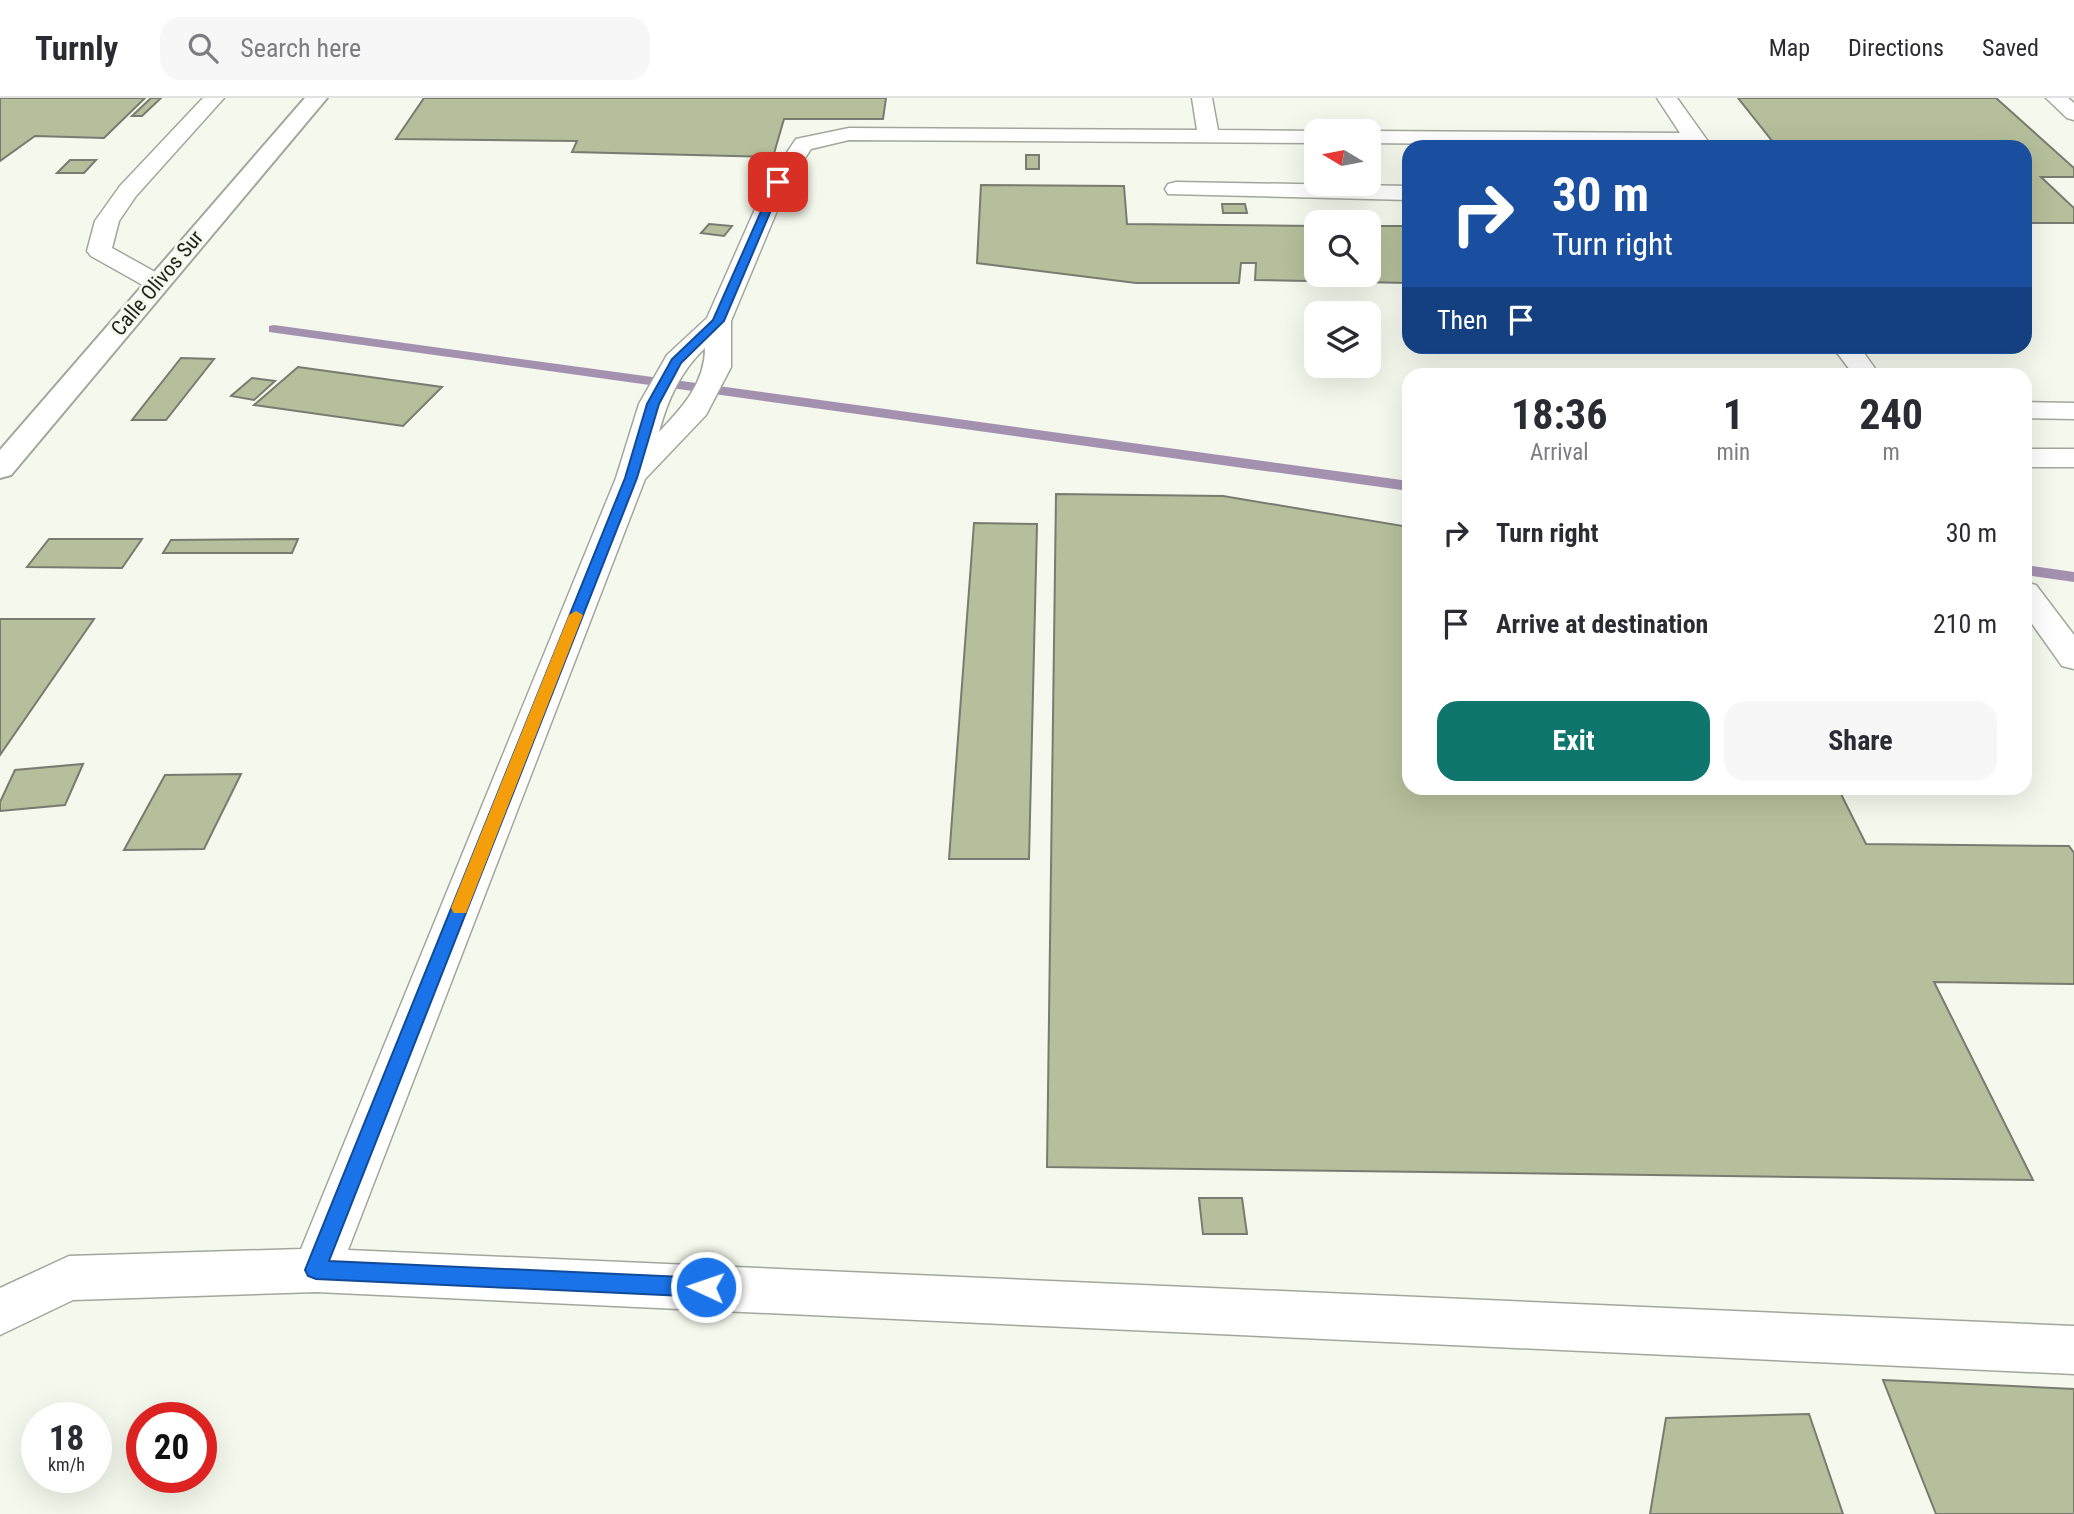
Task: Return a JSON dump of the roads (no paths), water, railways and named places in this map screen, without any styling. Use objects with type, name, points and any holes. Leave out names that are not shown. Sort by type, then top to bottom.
[{"type":"main road","name":"Calle Olivos Sur","points":[[0,469],[316,98]]},
{"type":"lane","points":[[157,283],[99,251],[107,221],[128,191],[214,98]]},
{"type":"lane","points":[[1202,98],[1208,136]]},
{"type":"lane","points":[[1667,98],[1696,140]]},
{"type":"lane","points":[[2056,98],[2074,114]]},
{"type":"lane","points":[[316,1270],[631,478],[653,404],[676,361],[718,321],[778,182],[804,144],[849,134],[1304,137]]},
{"type":"lane","points":[[1381,138],[1421,140]]},
{"type":"lane","points":[[1176,188],[1402,194]]},
{"type":"lane","points":[[631,478],[696,409],[718,367],[718,321]]},
{"type":"lane","points":[[2032,410],[2074,411]]},
{"type":"lane","points":[[2032,458],[2074,459]]},
{"type":"lane","points":[[2032,602],[2074,659]]},
{"type":"lane","points":[[0,1312],[69,1278],[316,1270],[2074,1350]]},
{"type":"waterway","points":[[274,329],[1402,485]]},
{"type":"waterway","points":[[2032,571],[2074,577]]}]
